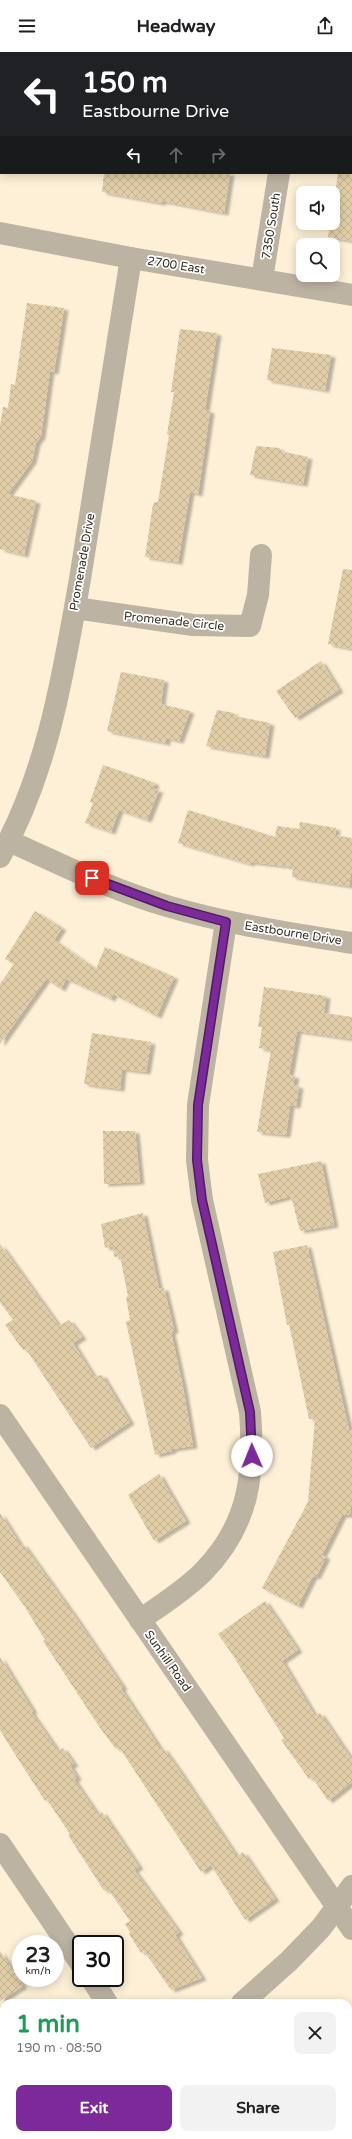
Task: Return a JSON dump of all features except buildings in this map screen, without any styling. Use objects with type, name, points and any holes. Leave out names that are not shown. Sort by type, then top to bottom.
[{"type":"street","name":"7350 South","points":[[262,280],[279,174]]},
{"type":"street","name":"2700 East","points":[[0,233],[131,258],[352,295]]},
{"type":"street","name":"Promenade Drive","points":[[4,849],[32,784],[54,716],[75,608],[131,258]]},
{"type":"street","name":"Promenade Circle","points":[[75,608],[193,625],[250,626],[258,595],[261,555]]},
{"type":"street","name":"Eastbourne Drive","points":[[4,849],[80,873],[141,898],[226,922],[352,943]]},
{"type":"street","points":[[140,1620],[179,1592],[202,1572],[223,1548],[239,1519],[251,1478],[252,1445],[250,1412],[202,1200],[197,1160],[198,1105],[226,922]]},
{"type":"street","name":"Sunhill Road","points":[[0,1415],[352,1929]]},
{"type":"street","points":[[0,1844],[72,1951]]},
{"type":"street","points":[[246,1999],[289,1961],[321,1928],[352,1886]]},
{"type":"street","points":[[97,1987],[104,1999]]},
{"type":"route","points":[[92,878],[141,898],[226,922],[198,1105],[196,1133],[197,1160],[198,1179],[202,1200],[250,1412],[252,1456]]}]
